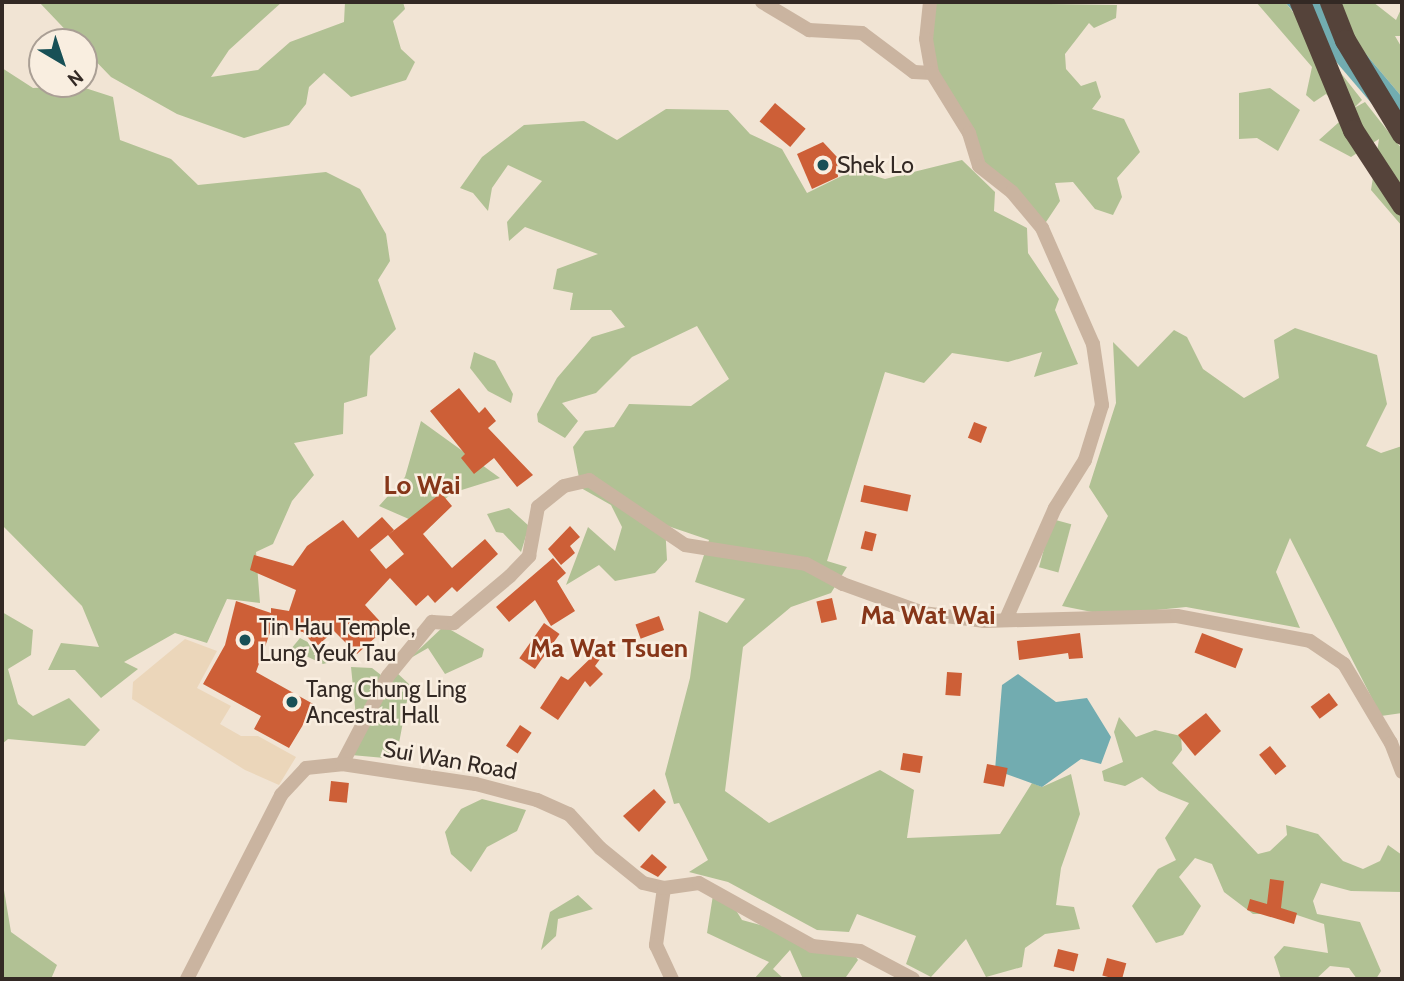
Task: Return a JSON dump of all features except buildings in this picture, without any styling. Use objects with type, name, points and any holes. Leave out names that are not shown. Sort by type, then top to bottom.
[{"type":"highway","points":[[1300,2],[1353,130],[1402,205]]},
{"type":"highway","points":[[1330,2],[1345,40],[1402,135]]},
{"type":"street","points":[[762,2],[808,30],[862,33],[914,72],[932,74]]},
{"type":"street","points":[[930,2],[926,39],[932,74],[968,133],[979,166],[1012,192],[1042,228],[1093,344],[1102,405],[1085,460],[1055,508],[1006,619]]},
{"type":"street","points":[[342,764],[388,676],[432,622],[454,622],[467,614],[528,556],[538,507],[564,486],[589,481],[685,545],[806,564],[908,609],[984,621],[1177,616],[1310,640],[1344,664],[1391,743],[1402,772]]},
{"type":"street","name":"Sui Wan Road","points":[[187,979],[281,795],[306,768],[342,764],[476,784],[537,800],[569,814],[634,875],[664,888]]},
{"type":"street","points":[[672,979],[656,944],[664,888],[699,883],[812,946],[860,951],[913,979]]},
{"type":"green space","points":[[39,2],[282,2],[229,50],[211,77],[258,70],[290,42],[344,22],[345,2],[403,2],[405,9],[393,21],[401,49],[415,62],[406,80],[351,97],[324,73],[309,87],[306,104],[289,125],[244,138],[177,114],[111,77],[98,64],[98,28],[64,28]]},
{"type":"green space","points":[[930,2],[1117,5],[1116,18],[1094,28],[1089,23],[1065,54],[1066,69],[1081,86],[1096,81],[1101,97],[1092,109],[1124,119],[1140,152],[1117,178],[1122,197],[1113,215],[1095,209],[1073,182],[1055,183],[1060,201],[1042,228],[979,166],[932,73]]},
{"type":"green space","points":[[1256,2],[1285,2],[1362,100],[1354,108],[1365,102],[1402,149],[1402,226],[1371,190],[1379,139],[1351,157],[1319,140],[1348,114],[1326,94],[1314,102],[1306,95],[1312,67]]},
{"type":"green space","points":[[1322,2],[1373,2],[1396,20],[1402,7],[1402,36],[1395,36],[1402,48],[1402,97]]},
{"type":"green space","points":[[2,68],[28,85],[28,98],[98,98],[98,92],[113,97],[120,140],[171,159],[198,185],[326,172],[360,189],[386,234],[390,261],[378,280],[396,329],[370,356],[367,396],[344,403],[343,434],[294,443],[314,475],[292,501],[273,544],[256,552],[260,603],[227,599],[207,643],[175,633],[124,662],[138,669],[101,698],[75,670],[48,670],[61,643],[99,647],[82,606],[2,525]]},
{"type":"green space","points":[[1270,88],[1300,110],[1278,151],[1257,138],[1239,139],[1239,93]]},
{"type":"green space","points":[[666,109],[728,110],[750,134],[782,149],[807,193],[854,170],[885,179],[962,160],[995,192],[994,211],[1027,228],[1028,253],[1059,299],[1055,310],[1078,364],[1034,377],[1042,352],[1008,362],[952,353],[924,383],[885,372],[827,561],[847,567],[831,593],[791,607],[743,647],[725,791],[769,823],[880,770],[914,790],[907,838],[1000,834],[1032,783],[1042,787],[1071,774],[1080,814],[1061,868],[1056,905],[1074,907],[1080,929],[1045,934],[1025,948],[1022,967],[986,977],[966,939],[931,977],[906,964],[916,936],[857,914],[849,932],[817,930],[728,882],[689,872],[708,860],[679,803],[674,804],[665,774],[690,678],[699,611],[727,623],[745,599],[695,582],[709,540],[665,525],[667,560],[655,573],[615,581],[599,565],[566,585],[588,527],[615,551],[622,527],[611,505],[581,488],[573,447],[585,431],[614,427],[629,404],[691,406],[729,379],[697,326],[632,357],[596,393],[562,403],[578,421],[565,438],[538,422],[537,414],[557,378],[592,337],[625,327],[611,310],[570,310],[573,293],[553,289],[557,269],[598,254],[525,227],[509,241],[507,222],[542,181],[508,165],[492,188],[488,211],[473,193],[460,188],[482,157],[524,125],[584,121],[617,140]]},
{"type":"green space","points":[[1295,328],[1377,355],[1387,404],[1366,446],[1381,453],[1402,446],[1402,713],[1381,716],[1290,538],[1276,572],[1300,628],[1186,607],[1107,615],[1062,606],[1108,516],[1089,487],[1116,403],[1113,342],[1138,367],[1174,330],[1187,337],[1203,369],[1244,398],[1279,378],[1274,340]]},
{"type":"green space","points":[[474,352],[495,361],[513,394],[511,403],[488,391],[470,368]]},
{"type":"green space","points":[[421,421],[500,478],[452,493],[418,523],[379,506],[405,477]]},
{"type":"green space","points":[[509,508],[529,526],[521,552],[503,533],[496,532],[487,514]]},
{"type":"green space","points":[[1052,519],[1071,524],[1058,572],[1039,567]]},
{"type":"green space","points":[[2,612],[33,630],[31,655],[8,669],[18,704],[33,716],[69,698],[100,730],[85,746],[8,739],[2,744]]},
{"type":"green space","points":[[444,626],[484,649],[482,657],[445,674],[428,648],[409,659]]},
{"type":"green space","points":[[300,638],[338,660],[323,664],[291,649]]},
{"type":"green space","points":[[351,667],[372,668],[390,682],[396,672],[410,685],[396,759],[351,755],[367,726],[356,717]]},
{"type":"green space","points":[[1119,717],[1136,737],[1155,730],[1181,736],[1182,750],[1172,763],[1258,854],[1270,851],[1287,835],[1286,825],[1318,834],[1343,861],[1363,869],[1380,861],[1388,845],[1402,855],[1402,892],[1351,891],[1321,883],[1313,901],[1317,914],[1360,922],[1381,971],[1376,979],[1357,979],[1349,968],[1330,966],[1316,979],[1281,979],[1274,957],[1284,946],[1328,953],[1324,924],[1294,914],[1253,914],[1224,892],[1212,864],[1195,858],[1179,877],[1201,906],[1183,935],[1156,943],[1132,906],[1158,869],[1176,860],[1165,838],[1189,803],[1159,791],[1142,777],[1125,786],[1104,781],[1102,771],[1123,762],[1114,732]]},
{"type":"green space","points":[[482,799],[526,810],[517,831],[487,847],[471,872],[451,854],[445,832],[461,809]]},
{"type":"green space","points":[[2,878],[11,932],[57,965],[51,979],[2,979]]},
{"type":"green space","points":[[578,895],[593,909],[558,919],[556,936],[541,950],[550,912]]},
{"type":"green space","points":[[713,895],[734,907],[742,920],[851,950],[858,960],[846,977],[803,979],[790,950],[773,969],[784,979],[754,979],[769,962],[707,933]]},
{"type":"shaded area","points":[[185,639],[217,651],[197,688],[231,706],[220,724],[241,736],[258,736],[296,757],[279,785],[245,770],[132,699],[133,682]]},
{"type":"water","points":[[1285,2],[1322,2],[1402,97],[1402,139]]},
{"type":"water","points":[[1018,674],[1056,702],[1087,698],[1111,737],[1101,764],[1081,759],[1042,787],[995,770],[1002,685]]},
{"type":"place","name":"Shek Lo","points":[[823,165]]},
{"type":"place","name":"Tin Hau Temple, Lung Yeuk Tau","points":[[245,640]]},
{"type":"place","name":"Tang Chung Ling Ancestral Hall","points":[[292,702]]},
{"type":"district","name":"Lo Wai","points":[[422,486]]},
{"type":"district","name":"Ma Wat Wai","points":[[928,616]]},
{"type":"district","name":"Ma Wat Tsuen","points":[[609,649]]}]
